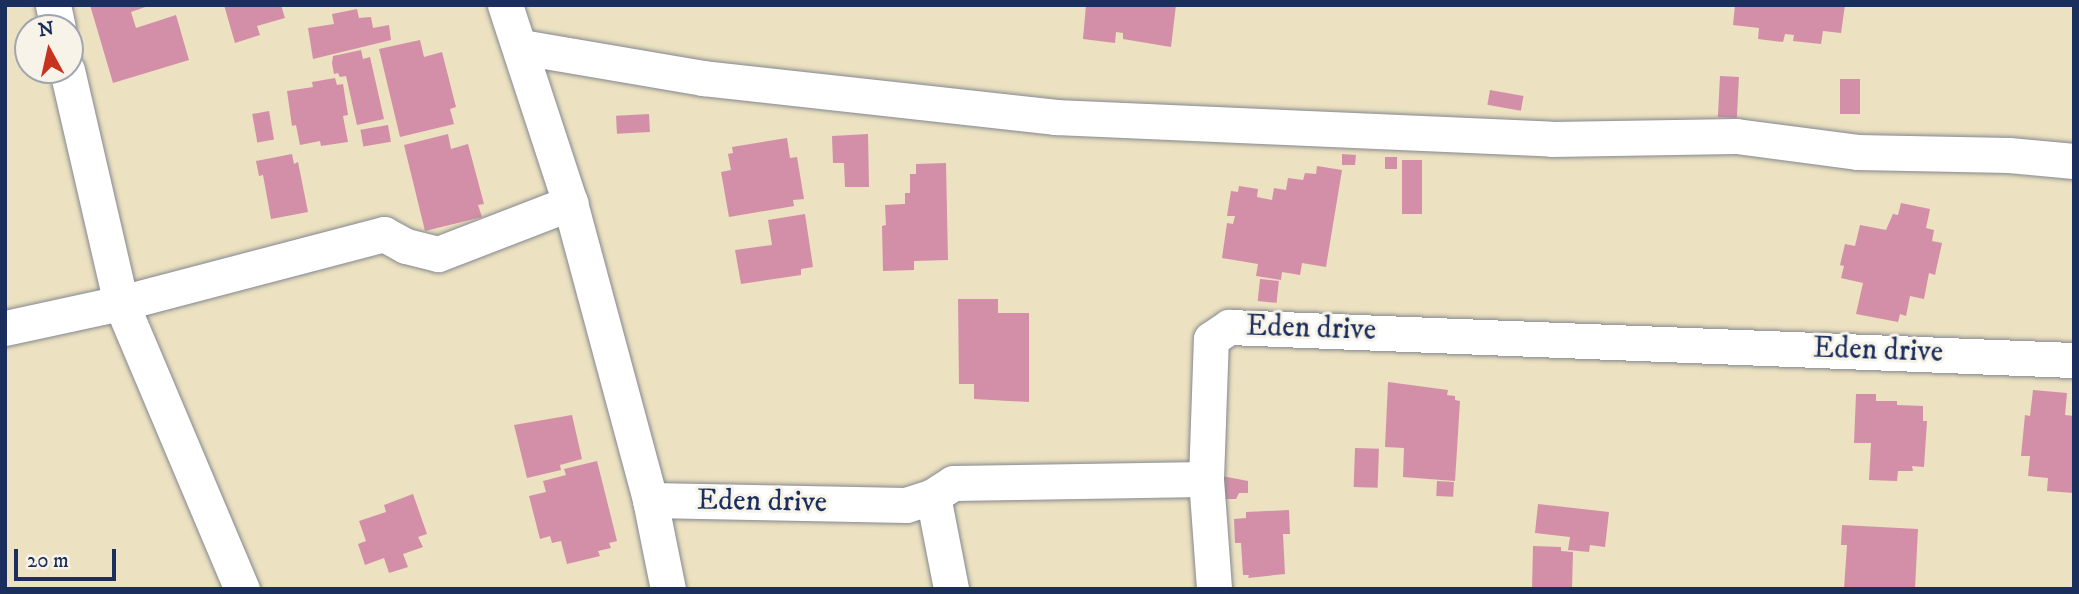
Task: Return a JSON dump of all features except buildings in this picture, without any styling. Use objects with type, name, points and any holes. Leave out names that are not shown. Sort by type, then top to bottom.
[{"type":"street","points":[[505,5],[521,47],[570,203],[650,500],[668,589]]},
{"type":"street","points":[[521,47],[703,78],[1055,117],[1539,139],[1736,136],[1857,152],[2009,155],[2074,161]]},
{"type":"street","points":[[70,84],[121,303],[242,589]]},
{"type":"street","points":[[5,328],[121,303],[384,234],[406,246],[438,254],[570,203]]},
{"type":"street","name":"Eden drive","points":[[650,500],[906,505],[933,496],[953,483],[1206,479],[1211,339],[1229,327],[2074,360]]},
{"type":"street","points":[[1206,479],[1214,589]]},
{"type":"street","points":[[933,496],[951,589]]}]
